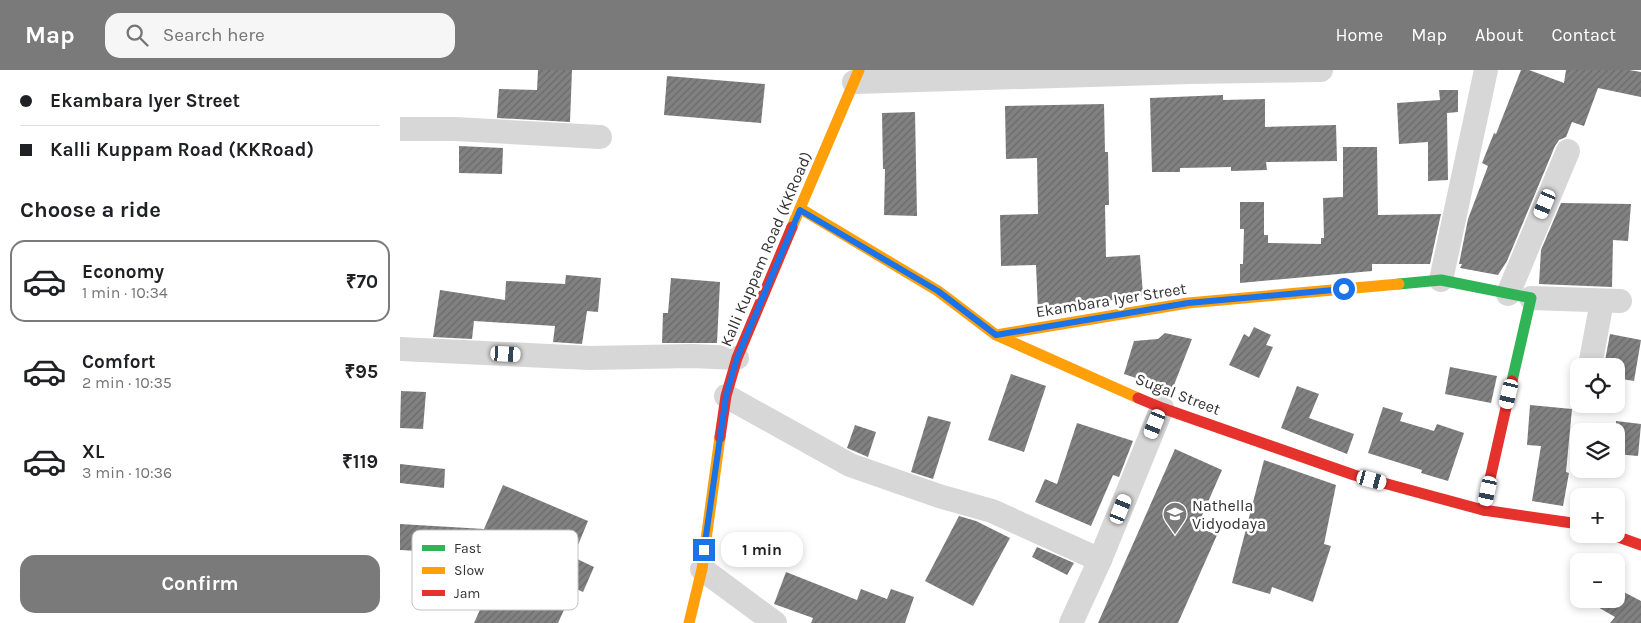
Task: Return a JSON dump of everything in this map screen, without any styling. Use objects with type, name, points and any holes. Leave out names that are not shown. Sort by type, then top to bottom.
[{"type":"street","points":[[857,76],[1321,70]]},
{"type":"street","points":[[1441,280],[1486,70]]},
{"type":"street","name":"Kalli Kuppam Road (KKRoad)","points":[[689,623],[702,569],[726,396],[737,358],[857,76]]},
{"type":"street","points":[[400,128],[600,137]]},
{"type":"street","points":[[1508,294],[1568,151]]},
{"type":"street","name":"Sugal Street","points":[[800,210],[938,291],[996,335],[1162,408],[1354,475],[1483,510],[1570,523]]},
{"type":"street","name":"Ekambara Iyer Street","points":[[996,335],[1188,303],[1441,280],[1531,298]]},
{"type":"street","points":[[1483,510],[1531,298],[1611,301],[1593,358]]},
{"type":"street","points":[[400,350],[590,358],[692,356],[737,358]]},
{"type":"street","points":[[726,396],[850,465],[939,496],[992,511],[1100,560]]},
{"type":"street","points":[[1071,623],[1100,560],[1162,408]]},
{"type":"street","points":[[1625,539],[1641,545]]},
{"type":"street","points":[[702,569],[775,623]]},
{"type":"building","points":[[538,70],[572,70],[570,122],[497,118],[499,89],[537,90]]},
{"type":"building","points":[[1521,70],[1529,70],[1564,83],[1566,70],[1629,70],[1641,72],[1641,97],[1598,88],[1584,126],[1572,122],[1566,137],[1559,140],[1555,146],[1507,261],[1498,275],[1460,268],[1462,264],[1459,264],[1468,219],[1488,166],[1482,163],[1494,133],[1496,134]]},
{"type":"building","points":[[667,76],[765,84],[761,123],[664,115]]},
{"type":"building","points":[[1439,90],[1458,90],[1458,112],[1447,113],[1448,180],[1428,181],[1428,142],[1399,144],[1397,103],[1440,100]]},
{"type":"building","points":[[1223,95],[1223,100],[1265,99],[1265,127],[1336,125],[1337,161],[1266,162],[1267,170],[1231,171],[1231,167],[1180,168],[1180,172],[1152,172],[1150,98]]},
{"type":"building","points":[[1104,104],[1105,152],[1108,152],[1109,205],[1105,205],[1106,257],[1140,255],[1143,295],[1089,304],[1071,304],[1072,307],[1038,311],[1036,265],[1001,266],[1000,215],[1038,214],[1037,158],[1006,159],[1005,106]]},
{"type":"building","points":[[915,112],[917,216],[884,215],[885,169],[883,169],[882,113]]},
{"type":"building","points":[[459,146],[503,148],[502,174],[459,173]]},
{"type":"building","points":[[1343,147],[1377,147],[1378,215],[1441,214],[1430,264],[1372,264],[1372,271],[1240,283],[1240,264],[1243,264],[1244,229],[1240,229],[1240,202],[1264,202],[1264,235],[1268,235],[1268,243],[1321,244],[1321,238],[1324,238],[1323,198],[1343,197]]},
{"type":"building","points":[[1561,203],[1631,204],[1628,241],[1613,240],[1612,287],[1539,284],[1541,250]]},
{"type":"building","points":[[566,275],[601,278],[598,312],[587,311],[582,344],[553,342],[555,326],[474,321],[472,339],[433,337],[440,290],[505,300],[506,281],[565,284]]},
{"type":"building","points":[[671,278],[720,282],[717,343],[662,343],[663,313],[668,313]]},
{"type":"building","points":[[1254,327],[1271,335],[1266,345],[1273,347],[1259,378],[1229,365],[1244,334],[1249,337]]},
{"type":"building","points":[[1165,333],[1192,339],[1172,390],[1124,374],[1134,341],[1158,339]]},
{"type":"building","points":[[1610,334],[1641,340],[1634,381],[1625,380],[1625,358],[1606,358]]},
{"type":"building","points":[[1450,367],[1497,376],[1491,403],[1445,394]]},
{"type":"building","points":[[1011,374],[1046,386],[1024,452],[988,440]]},
{"type":"building","points":[[1297,386],[1319,394],[1309,418],[1354,434],[1347,454],[1281,428]]},
{"type":"building","points":[[401,391],[426,392],[423,429],[400,428]]},
{"type":"building","points":[[1530,405],[1570,409],[1570,413],[1572,413],[1566,472],[1569,473],[1563,506],[1532,501],[1541,446],[1527,445]]},
{"type":"building","points":[[1383,407],[1403,413],[1400,421],[1434,431],[1437,424],[1464,433],[1448,481],[1421,473],[1422,470],[1368,453]]},
{"type":"building","points":[[928,416],[951,422],[933,479],[911,472]]},
{"type":"building","points":[[1616,421],[1641,424],[1638,456],[1625,455],[1625,423],[1616,423]]},
{"type":"building","points":[[1077,423],[1133,441],[1119,477],[1113,475],[1091,526],[1035,502],[1045,479],[1057,484]]},
{"type":"building","points":[[855,425],[876,432],[868,457],[847,448]]},
{"type":"building","points":[[1175,449],[1222,470],[1197,527],[1217,535],[1178,623],[1098,623]]},
{"type":"building","points":[[1264,460],[1336,485],[1324,544],[1331,546],[1313,602],[1272,587],[1270,594],[1232,583]]},
{"type":"building","points":[[400,464],[445,469],[444,488],[400,483]]},
{"type":"building","points":[[503,485],[588,521],[578,545],[578,530],[412,530],[412,551],[400,550],[400,524],[484,529]]},
{"type":"building","points":[[959,516],[976,521],[1010,538],[973,606],[925,581]]},
{"type":"building","points":[[1037,547],[1074,563],[1067,575],[1032,557]]},
{"type":"building","points":[[578,559],[594,567],[583,592],[578,590]]},
{"type":"building","points":[[786,572],[857,600],[861,589],[887,599],[891,589],[914,597],[905,623],[811,623],[813,618],[774,604]]},
{"type":"building","points":[[1625,593],[1641,601],[1641,623],[1610,623],[1615,617],[1600,608],[1625,608]]},
{"type":"building","points":[[480,610],[564,610],[558,623],[474,623]]},
{"type":"traffic: fast","points":[[1399,284],[1441,280],[1531,298],[1512,381]]},
{"type":"traffic: slow","points":[[792,227],[859,70]]},
{"type":"traffic: slow","points":[[801,209],[938,291],[996,335],[1138,398]]},
{"type":"traffic: slow","points":[[996,335],[1188,303],[1399,284]]},
{"type":"traffic: slow","points":[[689,623],[702,569],[720,437]]},
{"type":"traffic: jam","points":[[720,437],[726,396],[737,358],[792,227]]},
{"type":"traffic: jam","points":[[1483,510],[1512,381]]},
{"type":"traffic: jam","points":[[1138,398],[1354,475],[1483,510],[1570,523]]},
{"type":"traffic: jam","points":[[1625,539],[1641,545]]},
{"type":"place","name":"Nathella Vidyodaya","points":[[1175,535]]},
{"type":"route","points":[[704,550],[726,396],[737,358],[800,210],[938,291],[996,335],[1188,303],[1344,289]]}]
